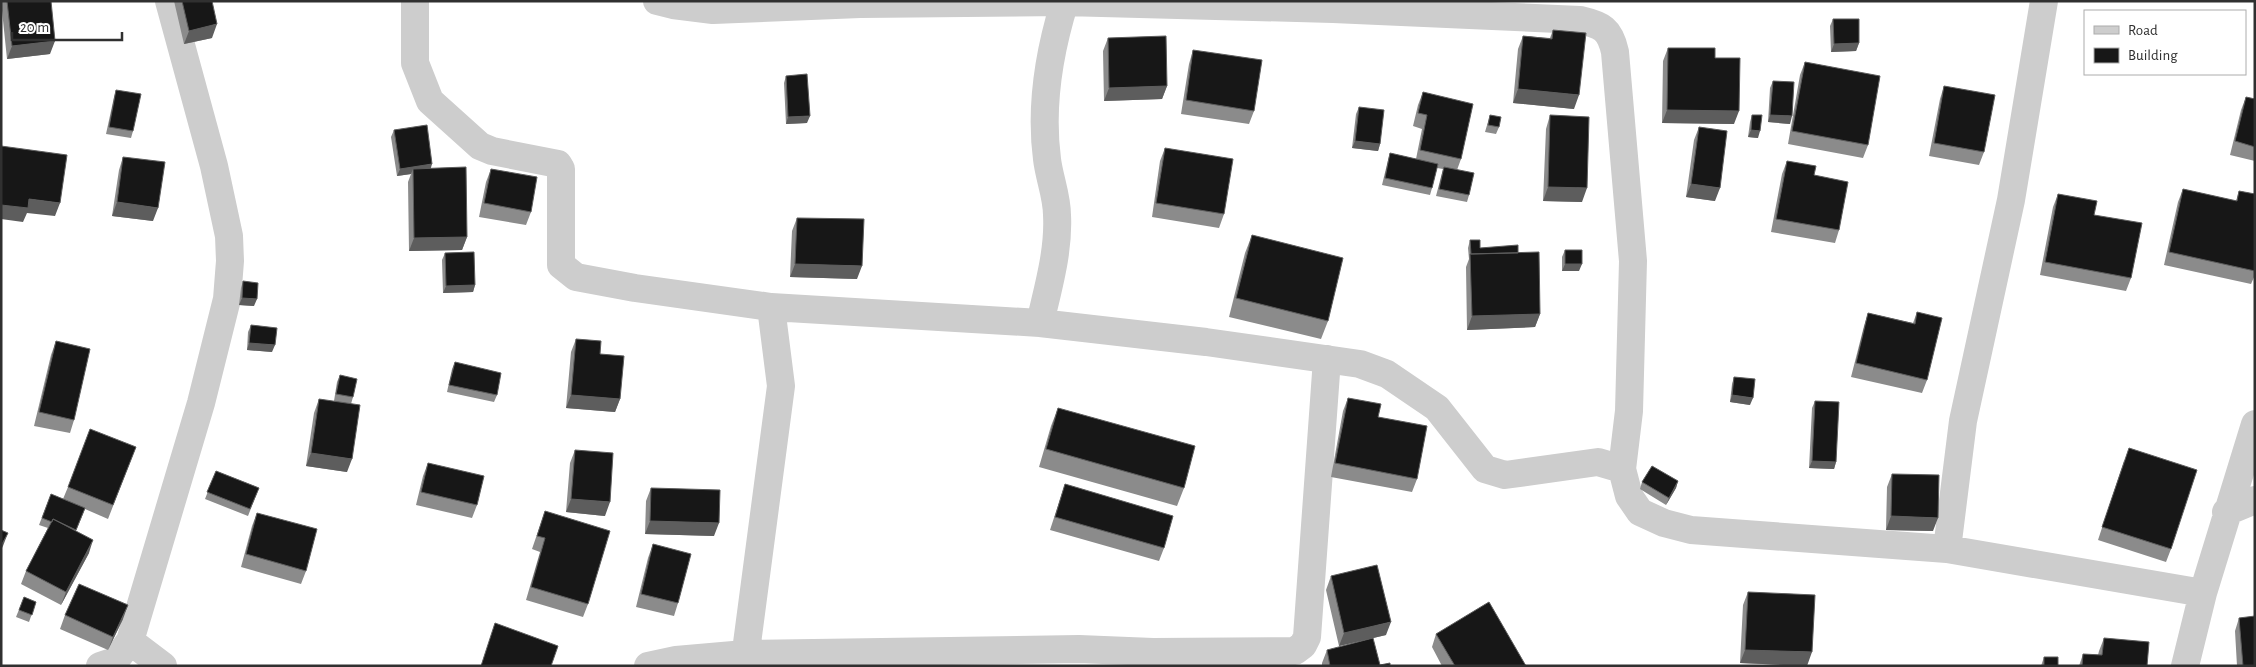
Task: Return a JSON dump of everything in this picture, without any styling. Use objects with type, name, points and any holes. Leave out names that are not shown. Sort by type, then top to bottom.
[{"type":"street","points":[[100,666],[115,661],[130,641],[200,403],[227,299],[230,261],[229,236],[212,157],[169,1]]},
{"type":"street","points":[[415,1],[415,63],[430,101],[480,146],[492,151],[558,164],[561,169],[562,265],[576,277],[635,288],[771,307],[1040,323],[1187,340],[1360,364],[1387,374],[1408,386],[1437,408],[1484,469],[1505,475],[1598,462],[1622,469]]},
{"type":"street","points":[[657,1],[713,10],[860,4],[1064,2],[1333,9],[1580,20],[1605,28],[1615,52],[1633,261],[1629,411],[1622,469],[1629,496],[1640,512],[1664,523],[1691,530],[1947,549],[2203,593]]},
{"type":"street","points":[[1947,549],[1963,421],[2011,200],[2044,1]]},
{"type":"street","points":[[1040,323],[1055,254],[1058,214],[1047,158],[1044,102],[1051,50],[1064,2]]},
{"type":"street","points":[[744,660],[782,386],[771,307]]},
{"type":"street","points":[[648,666],[676,660],[744,660],[1080,649],[1154,652],[1295,651],[1303,645],[1307,637],[1326,359]]},
{"type":"street","points":[[2184,666],[2226,512],[2255,424]]},
{"type":"street","points":[[2226,512],[2255,500]]},
{"type":"street","points":[[130,641],[163,666]]},
{"type":"building","points":[[7,1],[51,1],[55,41],[12,46]]},
{"type":"building","points":[[182,1],[212,1],[217,24],[189,31]]},
{"type":"building","points":[[1833,19],[1859,19],[1859,43],[1834,44]]},
{"type":"building","points":[[1553,30],[1586,33],[1579,95],[1518,89],[1523,36],[1552,39]]},
{"type":"building","points":[[1166,36],[1167,86],[1109,88],[1108,38]]},
{"type":"building","points":[[1668,48],[1715,48],[1715,58],[1740,58],[1739,111],[1667,110]]},
{"type":"building","points":[[1193,50],[1262,60],[1254,111],[1186,100]]},
{"type":"building","points":[[1805,62],[1880,76],[1868,145],[1792,131]]},
{"type":"building","points":[[807,74],[810,116],[788,117],[786,76]]},
{"type":"building","points":[[1773,81],[1794,82],[1792,116],[1770,115]]},
{"type":"building","points":[[1944,86],[1995,95],[1984,152],[1934,143]]},
{"type":"building","points":[[116,90],[141,94],[133,131],[109,127]]},
{"type":"building","points":[[1423,92],[1473,104],[1461,159],[1420,150],[1427,115],[1418,113]]},
{"type":"building","points":[[2246,97],[2255,99],[2255,147],[2235,141]]},
{"type":"building","points":[[1359,107],[1384,110],[1380,144],[1355,141]]},
{"type":"building","points":[[1490,115],[1501,117],[1499,127],[1488,125]]},
{"type":"building","points":[[1550,115],[1589,117],[1587,188],[1548,187]]},
{"type":"building","points":[[1752,115],[1762,115],[1760,131],[1751,130]]},
{"type":"building","points":[[427,125],[432,164],[400,169],[394,130]]},
{"type":"building","points":[[1699,127],[1727,131],[1720,188],[1691,184]]},
{"type":"building","points":[[1,146],[67,155],[60,203],[29,199],[28,208],[1,205]]},
{"type":"building","points":[[1165,148],[1233,159],[1224,214],[1156,203]]},
{"type":"building","points":[[1390,153],[1438,164],[1432,188],[1385,178]]},
{"type":"building","points":[[123,157],[165,162],[158,208],[117,202]]},
{"type":"building","points":[[1787,161],[1816,166],[1814,175],[1848,182],[1839,230],[1776,219]]},
{"type":"building","points":[[466,167],[467,237],[414,238],[413,169]]},
{"type":"building","points":[[1444,167],[1474,173],[1469,195],[1439,189]]},
{"type":"building","points":[[491,169],[537,177],[531,212],[484,203]]},
{"type":"building","points":[[2183,189],[2237,201],[2239,191],[2255,194],[2255,271],[2169,252]]},
{"type":"building","points":[[2058,194],[2097,201],[2094,215],[2142,223],[2131,278],[2045,262]]},
{"type":"building","points":[[797,218],[864,219],[862,266],[795,264]]},
{"type":"building","points":[[1252,235],[1343,258],[1328,321],[1236,298]]},
{"type":"building","points":[[1470,240],[1480,240],[1480,248],[1518,245],[1518,253],[1471,254]]},
{"type":"building","points":[[1565,250],[1582,250],[1582,264],[1565,264]]},
{"type":"building","points":[[474,252],[475,285],[446,286],[445,253]]},
{"type":"building","points":[[1539,252],[1540,314],[1472,316],[1470,254]]},
{"type":"building","points":[[243,281],[258,283],[257,299],[242,298]]},
{"type":"building","points":[[1917,312],[1942,318],[1927,380],[1856,363],[1868,313],[1915,324]]},
{"type":"building","points":[[251,325],[277,328],[275,345],[249,343]]},
{"type":"building","points":[[576,339],[601,341],[600,354],[624,356],[620,399],[571,395]]},
{"type":"building","points":[[56,341],[90,349],[74,420],[39,412]]},
{"type":"building","points":[[455,362],[501,373],[497,395],[449,385]]},
{"type":"building","points":[[340,375],[357,379],[353,397],[336,394]]},
{"type":"building","points":[[1734,377],[1755,379],[1753,398],[1732,395]]},
{"type":"building","points":[[1348,398],[1381,404],[1378,417],[1427,426],[1417,479],[1335,463]]},
{"type":"building","points":[[319,399],[360,405],[352,459],[311,453]]},
{"type":"building","points":[[1815,401],[1839,402],[1836,462],[1812,461]]},
{"type":"building","points":[[1058,408],[1195,446],[1184,488],[1046,449]]},
{"type":"building","points":[[90,429],[136,447],[113,505],[68,487]]},
{"type":"building","points":[[2129,448],[2197,470],[2171,549],[2102,527]]},
{"type":"building","points":[[575,450],[613,453],[610,502],[571,499]]},
{"type":"building","points":[[428,463],[484,476],[477,505],[421,492]]},
{"type":"building","points":[[1652,466],[1678,481],[1669,498],[1642,482]]},
{"type":"building","points":[[216,471],[259,488],[250,509],[207,492]]},
{"type":"building","points":[[1892,474],[1939,475],[1938,518],[1891,516]]},
{"type":"building","points":[[1065,484],[1173,516],[1164,548],[1055,517]]},
{"type":"building","points":[[651,488],[720,490],[719,523],[650,521]]},
{"type":"building","points":[[51,494],[85,508],[76,530],[53,519],[52,522],[42,518]]},
{"type":"building","points":[[545,511],[610,531],[588,604],[531,587],[545,538],[537,536]]},
{"type":"building","points":[[257,513],[317,529],[306,571],[246,554]]},
{"type":"building","points":[[53,519],[93,540],[66,592],[26,571]]},
{"type":"building","points":[[1,530],[8,533],[1,546]]},
{"type":"building","points":[[653,544],[691,554],[678,603],[641,594]]},
{"type":"building","points":[[1377,565],[1391,622],[1344,633],[1331,576]]},
{"type":"building","points":[[79,584],[128,605],[113,637],[65,615]]},
{"type":"building","points":[[1748,592],[1815,595],[1812,652],[1745,650]]},
{"type":"building","points":[[24,597],[36,602],[32,615],[19,610]]},
{"type":"building","points":[[1489,602],[1526,666],[1455,666],[1436,634]]},
{"type":"building","points":[[2255,616],[2255,666],[2243,666],[2239,618]]},
{"type":"building","points":[[495,623],[558,646],[551,666],[481,666]]},
{"type":"building","points":[[1373,638],[1380,665],[1390,663],[1390,666],[1330,666],[1327,650]]},
{"type":"building","points":[[2104,638],[2149,642],[2147,666],[2082,666],[2083,654],[2102,655]]},
{"type":"building","points":[[2044,657],[2058,657],[2058,666],[2044,666]]}]
